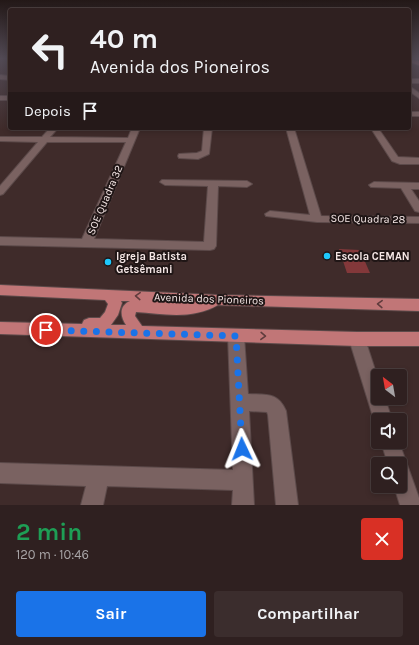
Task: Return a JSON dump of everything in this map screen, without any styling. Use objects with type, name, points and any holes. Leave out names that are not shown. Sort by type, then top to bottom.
[{"type":"main road","name":"Avenida dos Pioneiros","points":[[0,290],[217,300],[419,305]]},
{"type":"main road","points":[[0,321],[103,324],[110,317],[115,303],[108,294]]},
{"type":"main road","points":[[138,332],[128,317],[129,308],[133,306],[194,310],[207,306],[217,300]]},
{"type":"main road","points":[[0,328],[236,336],[419,339]]},
{"type":"street","points":[[411,90],[419,96]]},
{"type":"street","points":[[0,192],[52,130]]},
{"type":"street","name":"SOE Quadra 32","points":[[135,130],[86,244],[210,246],[213,183]]},
{"type":"street","points":[[182,156],[198,156],[206,152],[208,130]]},
{"type":"street","name":"SOE Quadra 28","points":[[291,130],[317,219]]},
{"type":"street","points":[[375,130],[393,157],[397,160],[419,161]]},
{"type":"street","points":[[0,139],[130,140]]},
{"type":"street","points":[[165,182],[247,184]]},
{"type":"street","points":[[374,185],[419,186]]},
{"type":"street","points":[[404,186],[419,209]]},
{"type":"street","name":"SOE Quadra 28","points":[[270,214],[317,219],[419,220]]},
{"type":"street","points":[[0,241],[86,244]]},
{"type":"street","points":[[236,336],[240,402],[243,505]]},
{"type":"street","points":[[357,339],[381,413]]},
{"type":"street","points":[[240,402],[271,404],[277,411],[287,505]]},
{"type":"street","points":[[0,473],[243,480]]},
{"type":"street","points":[[92,505],[99,476]]},
{"type":"street","points":[[407,493],[411,505]]},
{"type":"shaded area","points":[[339,249],[360,250],[370,273],[347,273]]},
{"type":"place","name":"Escola CEMAN","points":[[327,256]]},
{"type":"place","name":"Igreja Batista Getsêmani","points":[[108,262]]},
{"type":"route","points":[[46,330],[236,336],[242,449]]}]
